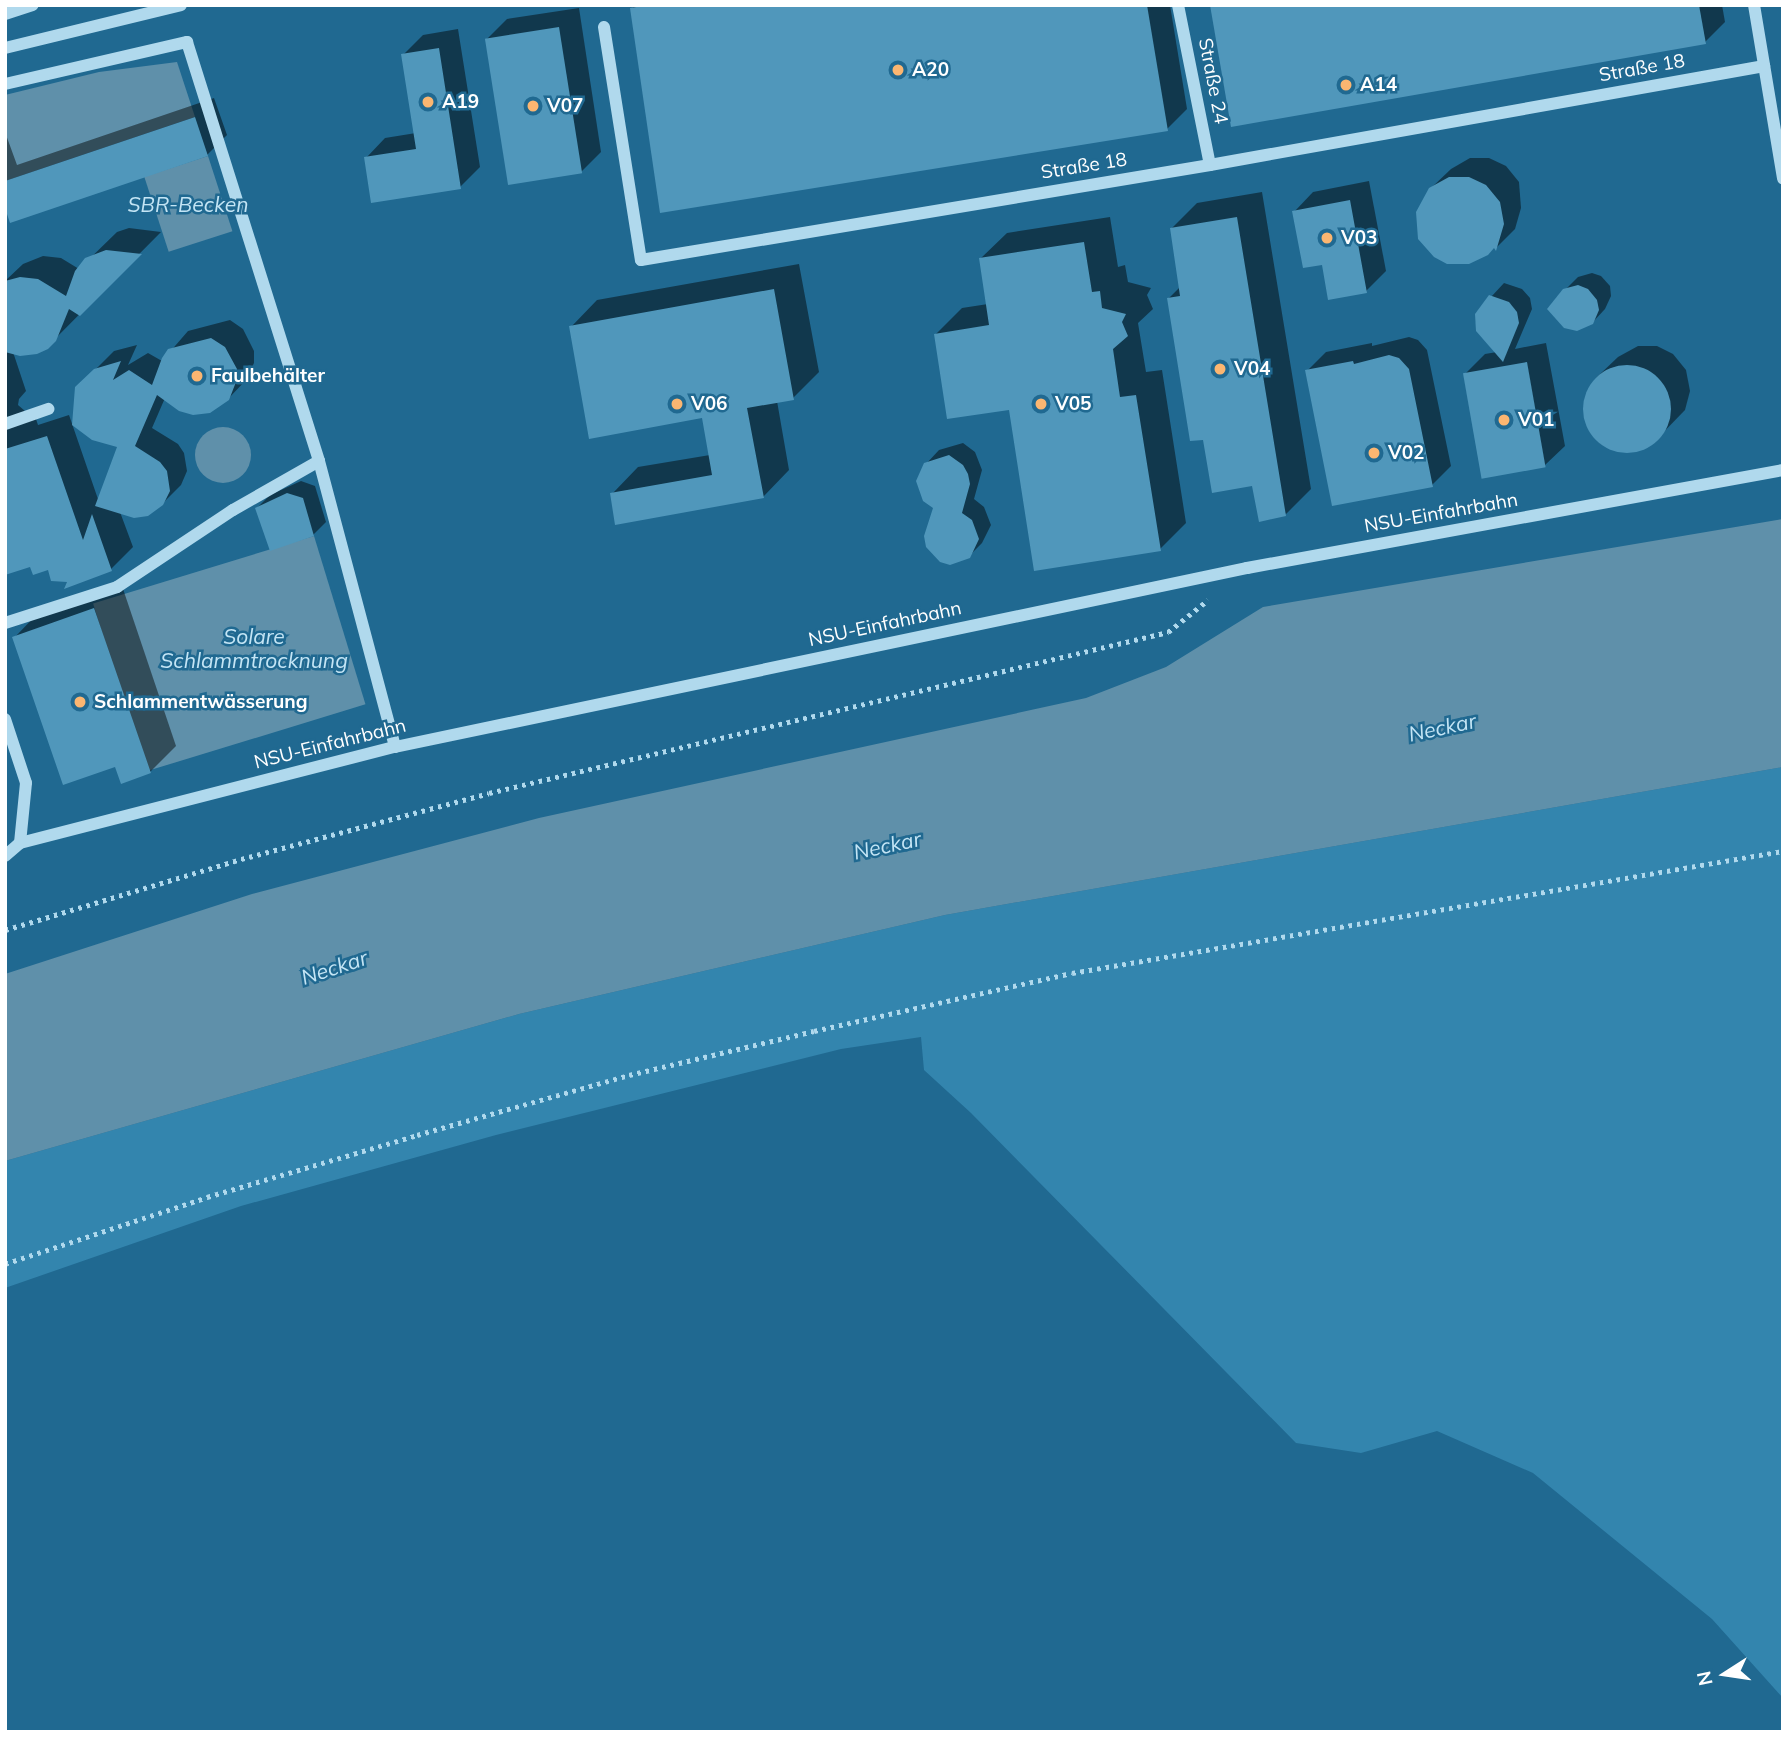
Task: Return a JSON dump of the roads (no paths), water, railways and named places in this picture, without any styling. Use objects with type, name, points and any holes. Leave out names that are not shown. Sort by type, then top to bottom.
[{"type":"street","points":[[5,13],[33,5]]},
{"type":"street","points":[[5,48],[181,5]]},
{"type":"street","name":"Straße 24","points":[[1178,5],[1210,165]]},
{"type":"street","points":[[1754,5],[1783,179]]},
{"type":"street","name":"Straße 18","points":[[604,27],[641,260],[1210,165],[1764,66]]},
{"type":"street","points":[[5,85],[187,42],[318,461],[395,747]]},
{"type":"street","points":[[5,424],[48,409]]},
{"type":"street","points":[[5,623],[117,587],[233,510],[318,461]]},
{"type":"street","name":"NSU-Einfahrbahn","points":[[5,856],[20,843],[395,747],[1247,568],[1783,470]]},
{"type":"street","points":[[5,719],[26,783],[20,843]]},
{"type":"water","name":"SBR-Becken","points":[[177,62],[195,117],[5,181],[5,95],[99,72]]},
{"type":"water","name":"SBR-Becken","points":[[208,156],[232,231],[169,252],[144,177]]},
{"type":"water","points":[[223,427],[234,429],[243,435],[249,444],[249,466],[243,475],[234,481],[223,483],[212,481],[203,475],[197,466],[195,455],[197,444],[203,435],[212,429]]},
{"type":"water","name":"Neckar","points":[[1783,519],[1783,767],[945,915],[519,1014],[5,1161],[5,974],[252,894],[539,818],[1086,698],[1166,667],[1263,607]]},
{"type":"water","name":"Solare Schlammtrocknung","points":[[314,536],[365,704],[145,772],[93,604]]},
{"type":"place","name":"A20","points":[[898,70]]},
{"type":"place","name":"A14","points":[[1346,85]]},
{"type":"place","name":"A19","points":[[428,102]]},
{"type":"place","name":"V07","points":[[533,106]]},
{"type":"place","name":"V03","points":[[1327,238]]},
{"type":"place","name":"V04","points":[[1220,369]]},
{"type":"place","name":"Faulbehälter","points":[[197,376]]},
{"type":"place","name":"V06","points":[[677,404]]},
{"type":"place","name":"V05","points":[[1041,404]]},
{"type":"place","name":"V01","points":[[1504,420]]},
{"type":"place","name":"V02","points":[[1374,453]]},
{"type":"place","name":"Schlammentwässerung","points":[[80,702]]}]
